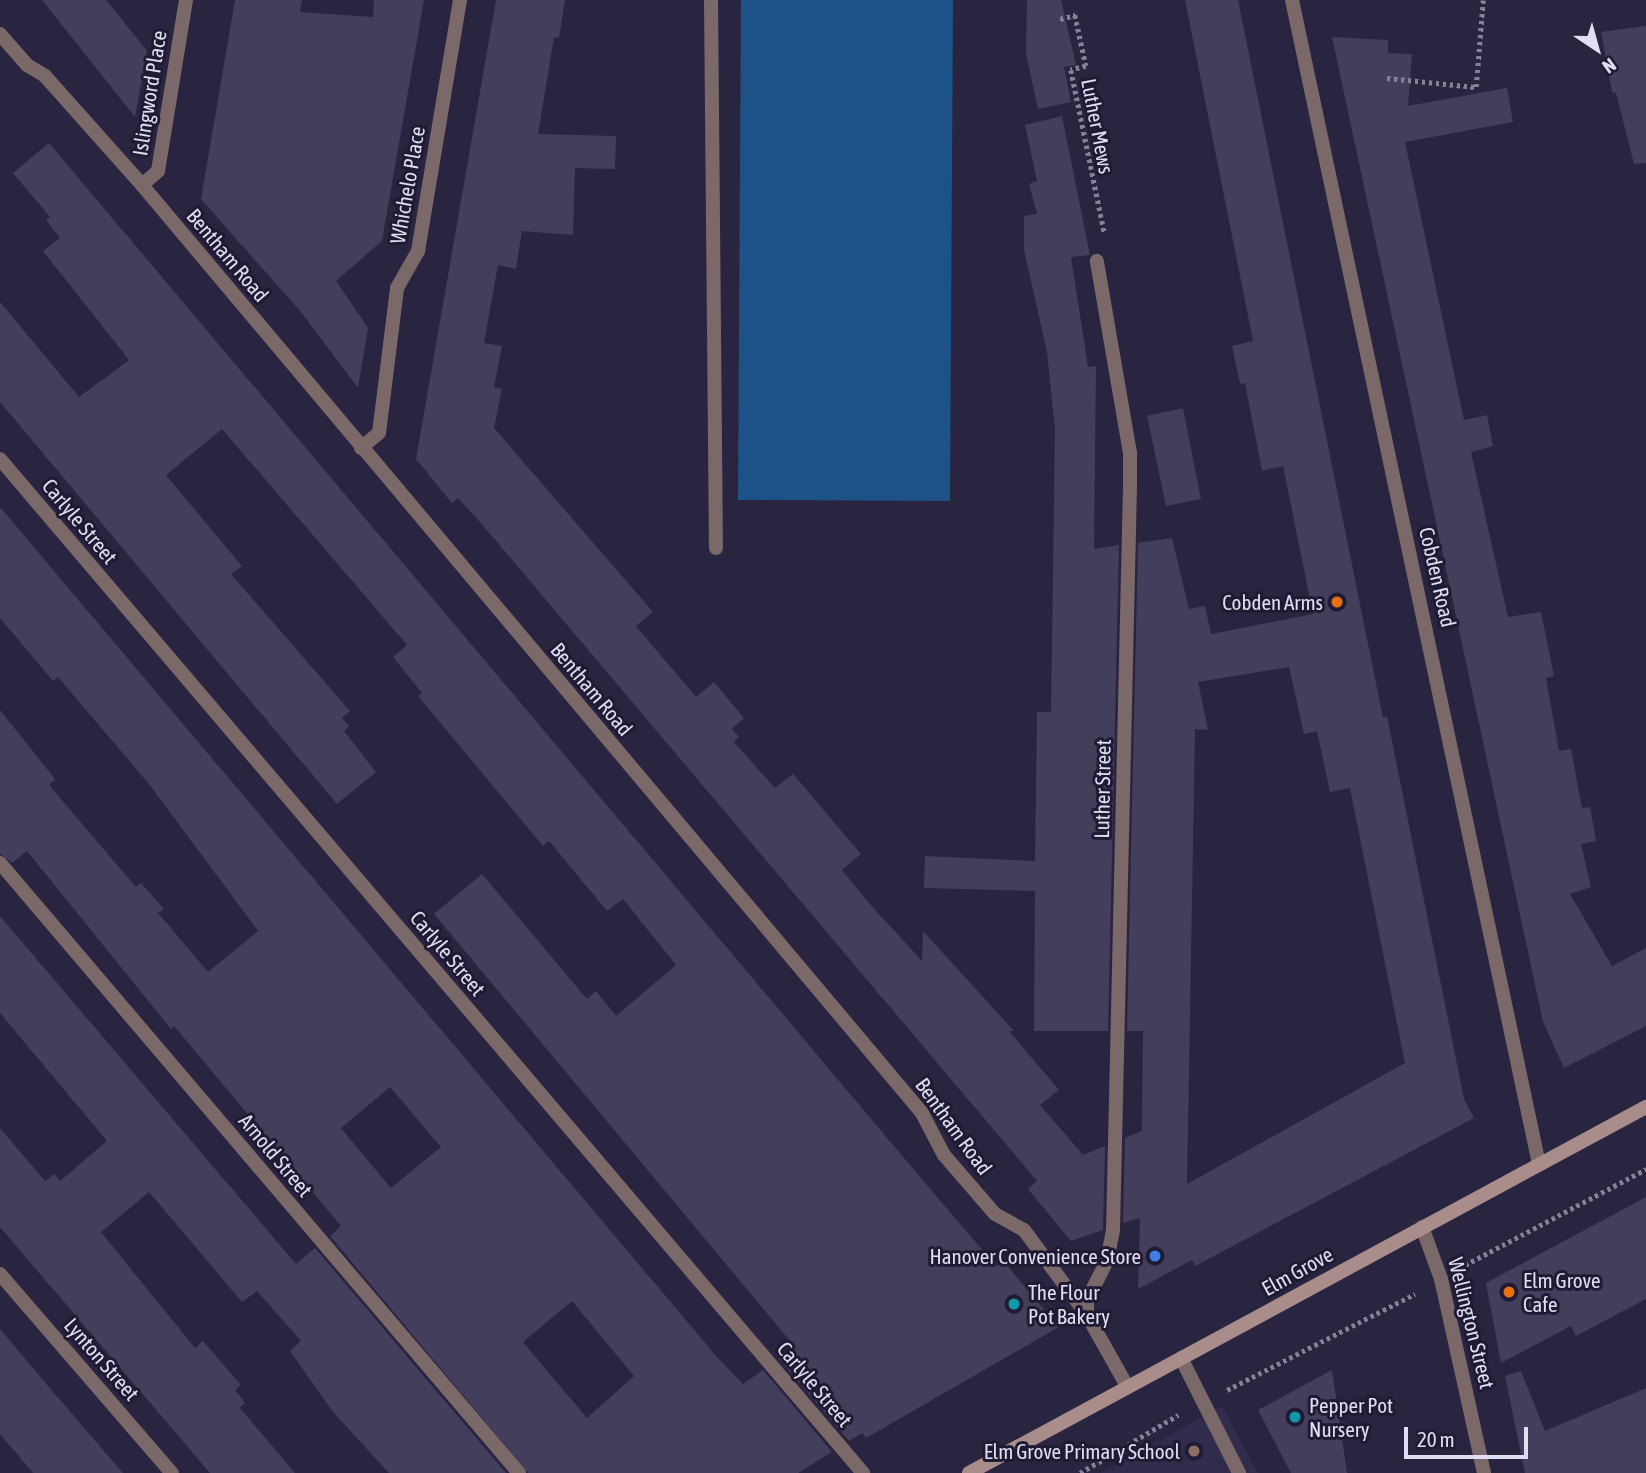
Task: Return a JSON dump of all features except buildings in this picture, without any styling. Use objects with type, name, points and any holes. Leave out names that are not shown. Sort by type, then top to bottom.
[{"type":"street","name":"Islingword Place","points":[[142,185],[158,171],[186,0]]},
{"type":"street","name":"Whichelo Place","points":[[361,449],[379,433],[397,288],[418,251],[460,0]]},
{"type":"street","points":[[711,0],[716,548]]},
{"type":"street","name":"Cobden Road","points":[[1292,0],[1539,1164]]},
{"type":"street","name":"Bentham Road","points":[[0,34],[27,65],[45,76],[142,185],[361,449],[922,1113],[944,1155],[995,1214],[1024,1230],[1087,1315],[1126,1386]]},
{"type":"street","name":"Luther Street","points":[[1087,1315],[1087,1300],[1112,1246],[1130,486],[1130,453],[1097,261]]},
{"type":"street","name":"Carlyle Street","points":[[0,459],[863,1473]]},
{"type":"street","name":"Arnold Street","points":[[0,863],[520,1473]]},
{"type":"street","name":"Elm Grove","points":[[969,1473],[1646,1107]]},
{"type":"street","name":"Wellington Street","points":[[1422,1227],[1441,1279],[1484,1473]]},
{"type":"street","name":"Lynton Street","points":[[0,1274],[172,1473]]},
{"type":"street","points":[[1181,1358],[1239,1473]]},
{"type":"path","points":[[1387,78],[1476,87],[1483,0]]},
{"type":"path","name":"Luther Mews","points":[[1060,19],[1075,15],[1086,66],[1071,70],[1109,258],[1097,261]]},
{"type":"path","points":[[1080,1473],[1203,1402],[1646,1169]]},
{"type":"shaded area","name":"Elm Grove Primary School","points":[[1222,1406],[1258,1473],[1101,1473]]},
{"type":"water","points":[[741,0],[953,0],[950,501],[738,500]]},
{"type":"place","name":"Cobden Arms","points":[[1337,602]]},
{"type":"place","name":"Hanover Convenience Store","points":[[1155,1256]]},
{"type":"place","name":"Elm Grove Cafe","points":[[1509,1292]]},
{"type":"place","name":"The Flour Pot Bakery","points":[[1014,1304]]},
{"type":"place","name":"Pepper Pot Nursery","points":[[1295,1417]]},
{"type":"place","name":"Elm Grove Primary School","points":[[1194,1451]]}]
